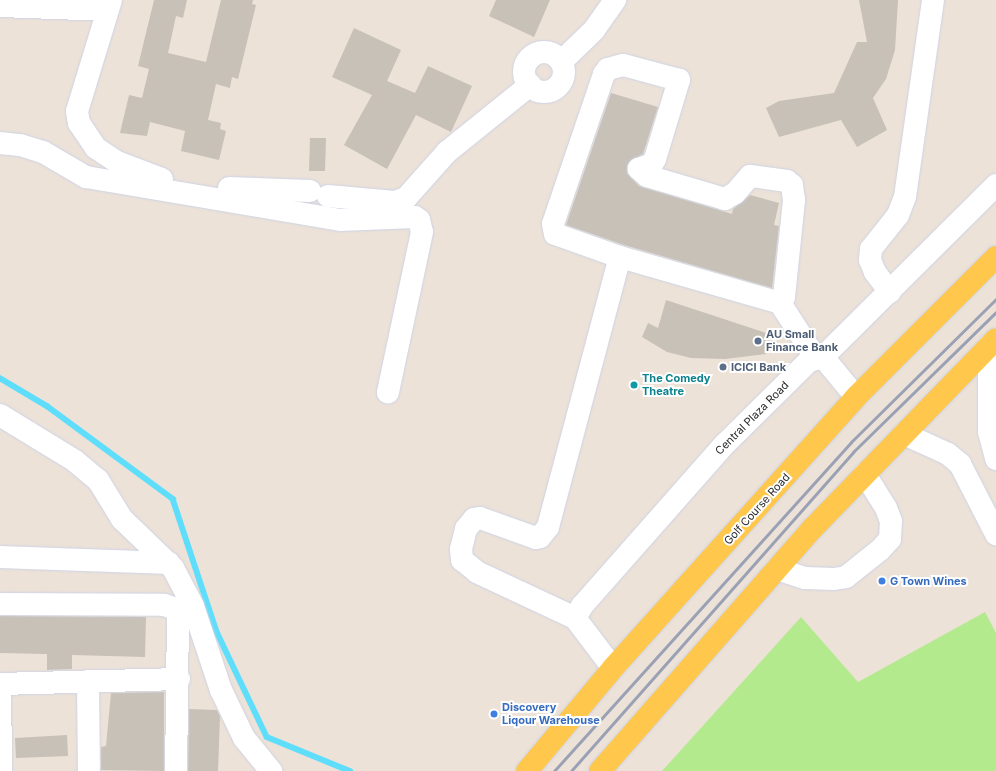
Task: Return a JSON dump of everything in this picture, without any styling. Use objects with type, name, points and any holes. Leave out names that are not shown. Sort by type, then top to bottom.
[{"type":"main road","name":"Golf Course Road","points":[[527,771],[613,668],[856,396],[996,257]]},
{"type":"main road","points":[[600,771],[777,569],[865,474],[993,342]]},
{"type":"street","points":[[561,62],[594,30],[615,0]]},
{"type":"street","points":[[886,296],[869,284],[865,266],[870,260],[871,249],[898,215],[905,197],[933,0]]},
{"type":"street","points":[[0,6],[109,5],[77,111],[88,138],[96,148],[140,172],[182,184],[260,191],[319,193],[395,202],[406,198],[447,152],[530,86]]},
{"type":"street","points":[[551,54],[561,62],[564,74],[553,90],[541,92],[530,86],[524,73],[532,56],[551,54]]},
{"type":"street","points":[[780,303],[784,297],[794,200],[792,185],[787,181],[750,176],[735,194],[725,199],[642,172],[639,169],[652,164],[656,159],[679,80],[618,64],[604,74],[552,224],[553,230],[560,236],[620,257],[780,303],[819,357],[856,396]]},
{"type":"street","points":[[0,143],[20,145],[43,152],[86,177],[340,220],[415,217],[419,220],[422,232],[388,392]]},
{"type":"street","name":"Central Plaza Road","points":[[575,618],[582,606],[724,445],[886,296],[996,185]]},
{"type":"street","points":[[613,668],[575,618],[477,572],[462,560],[461,549],[466,529],[474,519],[480,518],[536,538],[540,537],[548,527],[620,257]]},
{"type":"street","points":[[967,474],[996,460],[989,432],[993,342]]},
{"type":"street","points":[[0,415],[75,461],[98,480],[122,519],[169,563],[193,606],[221,690],[244,738],[271,771]]},
{"type":"street","points":[[904,434],[948,454],[967,474],[996,534]]},
{"type":"street","points":[[777,569],[805,578],[834,579],[852,573],[880,550],[890,539],[890,521],[886,508],[865,474]]},
{"type":"street","points":[[0,557],[169,563]]},
{"type":"street","points":[[0,604],[164,605],[178,613],[179,679],[176,771]]},
{"type":"street","points":[[1,771],[0,684],[179,679]]},
{"type":"street","points":[[88,681],[89,771]]},
{"type":"green space","points":[[985,612],[996,633],[996,771],[662,771],[801,617],[858,682]]},
{"type":"building","points":[[154,0],[187,0],[183,18],[176,16],[168,53],[206,62],[221,0],[253,0],[252,4],[256,5],[238,79],[232,77],[230,88],[216,84],[208,120],[221,123],[220,129],[226,131],[219,160],[181,151],[185,131],[150,122],[147,136],[120,133],[129,95],[142,98],[149,69],[138,66]]},
{"type":"building","points":[[496,0],[550,0],[534,37],[489,16]]},
{"type":"building","points":[[859,0],[898,0],[895,50],[886,79],[873,98],[887,130],[857,147],[841,120],[779,137],[766,108],[779,101],[834,93],[857,42],[867,42]]},
{"type":"building","points":[[354,28],[401,50],[387,81],[415,93],[428,66],[472,86],[451,132],[416,115],[387,169],[344,145],[372,95],[332,77]]},
{"type":"building","points":[[611,93],[658,107],[643,154],[630,161],[627,166],[627,173],[639,186],[732,214],[733,209],[750,195],[779,203],[774,225],[779,226],[772,288],[624,245],[566,225]]},
{"type":"building","points":[[310,138],[326,138],[325,171],[309,171]]},
{"type":"building","points":[[666,300],[766,333],[766,354],[725,359],[691,358],[667,352],[642,337],[648,323],[658,328]]},
{"type":"building","points":[[0,616],[146,617],[145,657],[72,655],[72,669],[47,670],[47,654],[0,653]]},
{"type":"building","points":[[164,692],[164,771],[101,770],[101,747],[106,746],[111,693]]},
{"type":"building","points":[[189,709],[217,710],[220,716],[218,771],[188,771]]},
{"type":"building","points":[[67,735],[68,756],[16,758],[15,738]]},
{"type":"waterway","points":[[0,378],[47,406],[173,499],[217,632],[267,737],[350,771]]},
{"type":"railway","points":[[554,771],[851,442],[996,299]]},
{"type":"railway","points":[[571,771],[853,452],[996,312]]},
{"type":"place","name":"AU Small Finance Bank","points":[[758,341]]},
{"type":"place","name":"ICICI Bank","points":[[723,367]]},
{"type":"place","name":"The Comedy Theatre","points":[[634,385]]},
{"type":"place","name":"G Town Wines","points":[[882,581]]},
{"type":"place","name":"Discovery Liqour Warehouse","points":[[494,714]]}]
